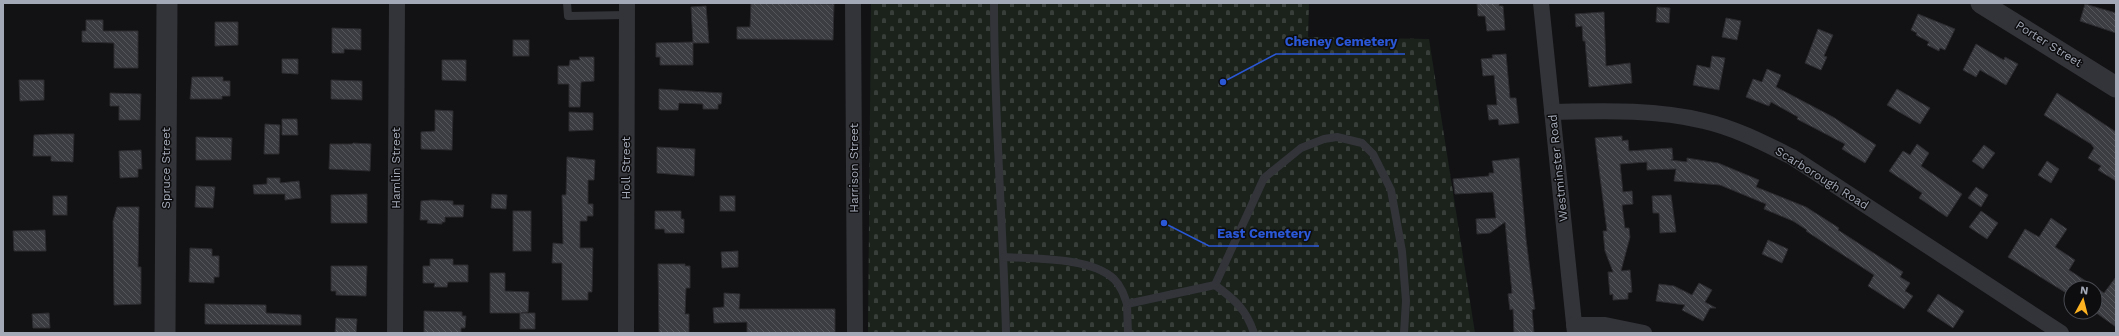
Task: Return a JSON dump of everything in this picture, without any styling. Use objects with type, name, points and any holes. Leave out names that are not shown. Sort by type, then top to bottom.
[{"type":"street","name":"Spruce Street","points":[[165,333],[167,3]]},
{"type":"street","name":"Hamlin Street","points":[[395,333],[397,3]]},
{"type":"street","name":"Harrison Street","points":[[853,3],[855,333]]},
{"type":"street","name":"Westminster Road","points":[[1541,3],[1575,329]]},
{"type":"street","name":"Porter Street","points":[[1980,3],[2116,87]]},
{"type":"street","name":"Holl Street","points":[[626,333],[627,9]]},
{"type":"street","name":"Scarborough Road","points":[[1552,112],[1628,111],[1664,113],[1705,121],[1750,137],[1792,157],[2061,333]]},
{"type":"street","points":[[1575,329],[1605,325],[1644,333]]},
{"type":"lane","points":[[567,3],[568,16],[627,9]]},
{"type":"lane","points":[[994,3],[994,58],[1004,257],[1006,333]]},
{"type":"lane","points":[[1215,285],[1264,178],[1301,148],[1324,139],[1337,137],[1362,143],[1373,154],[1391,190],[1402,252],[1406,301],[1404,333]]},
{"type":"lane","points":[[1004,257],[1079,263],[1101,270],[1114,279],[1123,291],[1127,304],[1128,333]]},
{"type":"lane","points":[[1127,304],[1215,285]]},
{"type":"lane","points":[[1215,285],[1238,303],[1249,318],[1254,333]]},
{"type":"green space","points":[[871,3],[1309,3],[1308,37],[1429,39],[1475,333],[868,333]]},
{"type":"building","points":[[751,3],[834,4],[833,40],[737,39],[737,27],[750,27]]},
{"type":"building","points":[[1477,3],[1499,3],[1499,6],[1503,6],[1505,30],[1487,31],[1485,16],[1478,16]]},
{"type":"building","points":[[2085,4],[2116,13],[2116,33],[2080,21]]},
{"type":"building","points":[[706,6],[709,43],[693,43],[693,65],[660,65],[660,57],[656,57],[656,43],[693,42],[691,7]]},
{"type":"building","points":[[1657,7],[1670,8],[1669,23],[1656,22]]},
{"type":"building","points":[[1604,12],[1606,66],[1630,63],[1632,83],[1589,87],[1585,41],[1583,41],[1582,26],[1576,27],[1575,14]]},
{"type":"building","points":[[1918,14],[1955,29],[1945,50],[1940,48],[1939,51],[1927,45],[1929,42],[1916,35],[1917,33],[1911,30]]},
{"type":"building","points":[[1726,18],[1741,21],[1737,40],[1722,37]]},
{"type":"building","points":[[86,20],[103,20],[103,31],[138,31],[138,68],[114,68],[114,43],[82,42],[82,31],[86,31]]},
{"type":"building","points":[[215,22],[238,22],[238,45],[215,46]]},
{"type":"building","points":[[332,28],[361,29],[361,50],[344,49],[344,53],[332,53]]},
{"type":"building","points":[[1818,29],[1833,35],[1824,56],[1827,57],[1821,70],[1805,63]]},
{"type":"building","points":[[513,40],[529,40],[529,56],[513,56]]},
{"type":"building","points":[[1976,44],[2004,60],[2005,57],[2018,64],[2006,85],[1980,70],[1976,77],[1963,70]]},
{"type":"building","points":[[1506,54],[1510,98],[1516,98],[1519,123],[1499,125],[1498,119],[1489,120],[1487,105],[1497,105],[1494,75],[1483,76],[1481,59],[1493,58],[1492,55]]},
{"type":"building","points":[[1712,56],[1725,58],[1719,90],[1693,85],[1697,65],[1710,68]]},
{"type":"building","points":[[579,57],[594,57],[594,81],[581,82],[580,107],[569,107],[569,84],[558,84],[558,66],[569,66],[570,60],[580,60]]},
{"type":"building","points":[[282,59],[298,59],[298,74],[282,73]]},
{"type":"building","points":[[442,60],[466,60],[466,81],[442,80]]},
{"type":"building","points":[[1767,69],[1781,75],[1776,87],[1833,117],[1876,145],[1865,163],[1842,149],[1845,144],[1797,119],[1798,117],[1771,102],[1769,106],[1746,97],[1753,79],[1762,82]]},
{"type":"building","points":[[192,77],[223,77],[223,81],[230,81],[230,96],[222,96],[222,99],[190,99]]},
{"type":"building","points":[[19,80],[44,80],[44,100],[20,101]]},
{"type":"building","points":[[331,80],[362,81],[362,100],[331,99]]},
{"type":"building","points":[[659,89],[722,93],[721,104],[718,104],[718,109],[703,109],[703,104],[679,103],[678,110],[661,110],[659,109]]},
{"type":"building","points":[[1897,89],[1930,108],[1920,124],[1887,105]]},
{"type":"building","points":[[110,93],[141,94],[140,120],[119,120],[119,106],[110,106]]},
{"type":"building","points":[[2057,93],[2116,132],[2116,181],[2098,170],[2101,166],[2088,158],[2094,148],[2091,144],[2044,115]]},
{"type":"building","points":[[435,110],[453,111],[452,150],[421,149],[421,132],[435,131]]},
{"type":"building","points":[[569,112],[593,113],[593,130],[569,131]]},
{"type":"building","points":[[282,119],[297,119],[298,135],[282,135]]},
{"type":"building","points":[[265,124],[280,125],[279,154],[264,154]]},
{"type":"building","points":[[74,134],[73,162],[51,161],[51,156],[33,156],[34,135]]},
{"type":"building","points":[[1622,136],[1622,141],[1628,140],[1629,151],[1672,148],[1673,159],[1671,160],[1687,162],[1687,158],[1718,163],[1759,180],[1756,187],[1806,207],[1839,228],[1838,230],[1903,272],[1900,277],[1910,283],[1905,291],[1913,296],[1904,309],[1868,286],[1874,275],[1793,221],[1764,209],[1766,204],[1720,185],[1674,181],[1676,169],[1647,170],[1647,162],[1620,164],[1623,192],[1632,191],[1633,204],[1622,205],[1625,228],[1629,228],[1630,237],[1621,271],[1630,270],[1632,292],[1628,293],[1628,299],[1613,300],[1613,294],[1610,295],[1608,272],[1613,272],[1605,251],[1603,231],[1607,231],[1595,138]]},
{"type":"building","points":[[196,137],[232,138],[231,160],[196,160]]},
{"type":"building","points":[[330,144],[371,144],[370,171],[329,169]]},
{"type":"building","points":[[1917,144],[1929,153],[1921,166],[1962,194],[1947,217],[1919,198],[1922,193],[1889,171],[1903,151],[1910,155]]},
{"type":"building","points":[[1984,145],[1995,153],[1983,169],[1972,161]]},
{"type":"building","points":[[657,147],[695,149],[694,176],[657,173]]},
{"type":"building","points":[[141,150],[142,169],[138,169],[138,177],[120,178],[119,151]]},
{"type":"building","points":[[567,157],[595,160],[594,180],[588,180],[588,204],[593,204],[593,216],[587,216],[587,221],[580,221],[580,248],[593,248],[592,292],[588,292],[588,300],[562,300],[562,263],[552,263],[553,243],[563,244],[562,195],[566,195]]},
{"type":"building","points":[[1519,158],[1526,239],[1535,309],[1532,310],[1534,333],[1514,333],[1513,309],[1510,310],[1508,294],[1512,293],[1505,222],[1490,233],[1477,234],[1476,219],[1496,218],[1493,192],[1455,194],[1453,179],[1489,176],[1489,173],[1494,173],[1492,161]]},
{"type":"building","points":[[2047,161],[2059,169],[2051,183],[2038,175]]},
{"type":"building","points":[[267,178],[280,178],[280,183],[299,181],[301,198],[285,200],[285,194],[254,194],[253,185],[267,184]]},
{"type":"building","points":[[196,186],[215,187],[213,208],[195,207]]},
{"type":"building","points":[[1976,187],[1988,195],[1981,207],[1968,198]]},
{"type":"building","points":[[367,194],[367,223],[331,223],[331,195]]},
{"type":"building","points":[[492,194],[507,195],[506,209],[491,208]]},
{"type":"building","points":[[1671,195],[1676,232],[1660,233],[1659,213],[1653,213],[1652,196]]},
{"type":"building","points":[[53,196],[67,196],[67,215],[53,215]]},
{"type":"building","points":[[720,196],[735,196],[735,211],[720,211]]},
{"type":"building","points":[[421,201],[453,201],[453,205],[464,205],[463,217],[445,217],[445,222],[442,222],[442,224],[427,223],[428,220],[420,220]]},
{"type":"building","points":[[117,207],[139,207],[138,267],[141,267],[141,304],[114,305],[113,221]]},
{"type":"building","points":[[513,211],[531,211],[531,251],[513,251]]},
{"type":"building","points":[[655,211],[681,211],[681,219],[684,219],[684,233],[665,233],[664,229],[655,229]]},
{"type":"building","points":[[1981,211],[1998,223],[1987,239],[1969,227]]},
{"type":"building","points":[[2051,218],[2067,229],[2055,247],[2075,260],[2069,270],[2084,280],[2063,280],[2063,291],[2008,257],[2025,229],[2039,237]]},
{"type":"building","points":[[45,230],[46,251],[14,251],[13,231]]},
{"type":"building","points":[[1768,240],[1788,249],[1782,263],[1762,254]]},
{"type":"building","points":[[190,248],[212,249],[212,256],[219,256],[219,277],[214,277],[214,283],[189,282]]},
{"type":"building","points":[[738,251],[738,267],[722,268],[721,252]]},
{"type":"building","points":[[430,259],[453,259],[453,265],[468,265],[468,282],[448,282],[447,287],[434,287],[435,283],[423,283],[423,266],[430,266]]},
{"type":"building","points":[[658,264],[685,264],[685,266],[690,266],[690,288],[686,288],[685,314],[689,314],[689,333],[659,333]]},
{"type":"building","points":[[331,266],[367,266],[366,296],[336,295],[336,291],[331,291]]},
{"type":"building","points":[[490,273],[505,273],[505,291],[529,292],[528,312],[521,313],[535,313],[535,329],[520,329],[520,313],[490,313]]},
{"type":"building","points":[[2116,277],[2116,327],[2103,318],[2103,292]]},
{"type":"building","points":[[1699,283],[1712,290],[1705,302],[1716,308],[1710,308],[1703,321],[1682,310],[1685,305],[1656,301],[1659,284],[1674,286],[1692,295]]},
{"type":"building","points":[[724,293],[740,294],[739,309],[835,309],[835,333],[747,333],[747,322],[714,323],[713,308],[724,307]]},
{"type":"building","points":[[1938,294],[1964,311],[1953,328],[1927,311]]},
{"type":"building","points":[[205,304],[266,305],[266,313],[301,315],[301,325],[205,324]]},
{"type":"building","points":[[424,311],[462,312],[462,316],[466,316],[465,328],[461,328],[461,333],[424,333]]},
{"type":"building","points":[[49,313],[50,328],[33,328],[32,314]]},
{"type":"building","points":[[336,318],[357,319],[356,333],[335,333]]},
{"type":"place","name":"Cheney Cemetery","points":[[1223,82]]},
{"type":"place","name":"East Cemetery","points":[[1164,223]]}]
